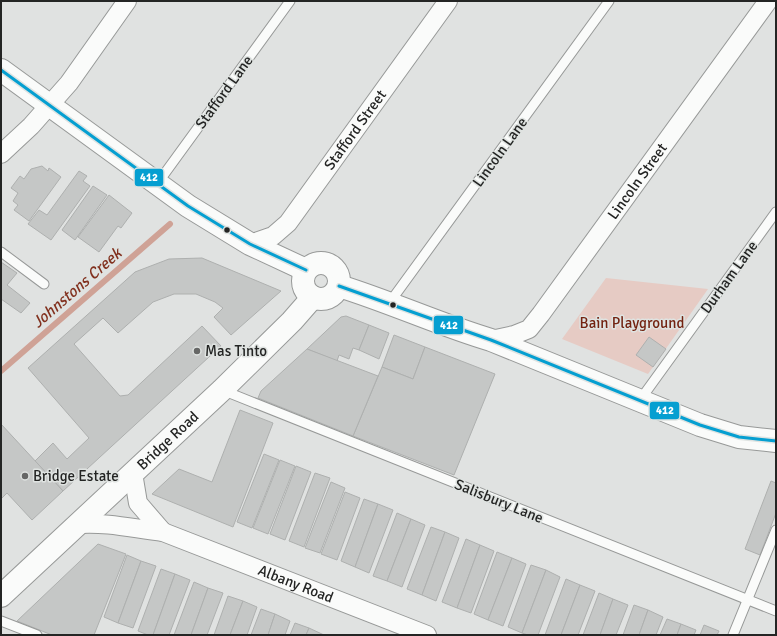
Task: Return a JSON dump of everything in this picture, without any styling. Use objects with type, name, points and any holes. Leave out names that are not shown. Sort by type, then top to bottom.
[{"type":"main road","points":[[1,70],[188,206],[250,244],[306,270]]},
{"type":"main road","points":[[317,263],[330,264],[338,274],[339,286],[337,291],[329,298],[318,299],[313,297],[305,290],[303,285],[306,270],[317,263]]},
{"type":"main road","points":[[339,286],[390,302],[469,334],[491,340],[700,425],[739,437],[776,441]]},
{"type":"main road","name":"Bridge Road","points":[[1,596],[222,390],[292,321],[313,297]]},
{"type":"street","points":[[1,154],[49,106],[69,83],[127,1]]},
{"type":"street","name":"Stafford Street","points":[[250,244],[273,236],[288,223],[448,1]]},
{"type":"street","name":"Lincoln Street","points":[[491,340],[514,335],[529,329],[542,314],[768,1]]},
{"type":"street","name":"Albany Road","points":[[133,473],[138,503],[163,532]]},
{"type":"street","name":"Albany Road","points":[[79,524],[116,525],[163,532],[427,635]]},
{"type":"lane","name":"Stafford Lane","points":[[158,184],[290,1]]},
{"type":"lane","name":"Lincoln Lane","points":[[390,302],[609,1]]},
{"type":"lane","name":"Durham Lane","points":[[640,401],[776,212]]},
{"type":"lane","points":[[1,252],[44,284]]},
{"type":"lane","name":"Salisbury Lane","points":[[222,390],[776,611]]},
{"type":"lane","points":[[733,635],[776,530]]},
{"type":"lane","points":[[1,621],[37,635]]},
{"type":"green space","name":"Bain Playground","points":[[606,278],[708,289],[648,374],[562,339]]},
{"type":"building","points":[[42,166],[48,171],[49,168],[61,177],[29,221],[14,210],[18,205],[13,201],[18,193],[11,188],[20,176],[24,179],[31,169]]},
{"type":"building","points":[[79,171],[87,176],[83,181],[90,186],[51,240],[28,224],[39,210],[47,215]]},
{"type":"building","points":[[93,186],[107,195],[75,240],[62,230]]},
{"type":"building","points":[[109,195],[132,213],[121,228],[118,226],[99,252],[78,237]]},
{"type":"building","points":[[202,258],[281,291],[231,335],[214,317],[223,308],[215,302],[196,294],[174,294],[153,302],[118,333],[103,318],[74,344],[120,396],[128,395],[202,326],[221,346],[63,491],[35,461],[53,443],[67,459],[89,438],[28,368],[135,272],[169,259]]},
{"type":"building","points":[[1,262],[17,273],[7,285],[30,303],[21,313],[1,299]]},
{"type":"building","points":[[346,316],[369,325],[359,350],[353,348],[349,359],[339,355],[337,361],[307,349],[341,317]]},
{"type":"building","points":[[369,325],[389,333],[379,359],[359,350]]},
{"type":"building","points":[[394,335],[425,347],[413,379],[382,367]]},
{"type":"building","points":[[649,337],[666,349],[653,367],[636,355]]},
{"type":"building","points":[[425,347],[495,374],[454,475],[353,436],[382,367],[413,379]]},
{"type":"building","points":[[307,349],[378,376],[353,436],[258,398],[261,391]]},
{"type":"building","points":[[240,410],[273,423],[233,527],[152,494],[179,469],[212,482]]},
{"type":"building","name":"Bridge Estate","points":[[1,424],[63,491],[32,520],[7,493],[1,499]]},
{"type":"building","points":[[264,454],[279,460],[252,528],[237,522]]},
{"type":"building","points":[[280,460],[295,466],[268,534],[253,528]]},
{"type":"building","points":[[296,466],[311,472],[285,540],[270,534]]},
{"type":"building","points":[[315,473],[330,478],[304,547],[289,541]]},
{"type":"building","points":[[771,481],[776,483],[776,513],[760,555],[745,549]]},
{"type":"building","points":[[331,482],[345,488],[320,553],[305,548]]},
{"type":"building","points":[[345,492],[360,498],[337,560],[321,554]]},
{"type":"building","points":[[364,499],[378,504],[355,567],[341,561]]},
{"type":"building","points":[[378,504],[393,510],[369,573],[355,567]]},
{"type":"building","points":[[397,513],[411,519],[387,581],[373,576]]},
{"type":"building","points":[[411,519],[425,525],[402,587],[387,581]]},
{"type":"building","points":[[431,527],[445,532],[422,595],[407,589]]},
{"type":"building","points":[[445,532],[459,538],[436,601],[422,595]]},
{"type":"building","points":[[466,539],[480,545],[457,608],[442,602]]},
{"type":"building","points":[[98,544],[126,554],[94,635],[52,635],[17,621]]},
{"type":"building","points":[[480,545],[494,551],[471,613],[457,608]]},
{"type":"building","points":[[497,552],[512,558],[488,620],[474,614]]},
{"type":"building","points":[[127,555],[141,561],[118,623],[104,617]]},
{"type":"building","points":[[512,558],[526,564],[503,626],[488,620]]},
{"type":"building","points":[[141,561],[156,566],[133,628],[118,623]]},
{"type":"building","points":[[531,565],[546,570],[522,633],[508,627]]},
{"type":"building","points":[[161,569],[175,574],[153,635],[148,635],[138,631]]},
{"type":"building","points":[[546,570],[560,577],[538,635],[528,635],[522,633]]},
{"type":"building","points":[[175,574],[190,580],[169,635],[153,635]]},
{"type":"building","points":[[566,579],[580,585],[561,635],[545,635]]},
{"type":"building","points":[[194,582],[208,588],[191,635],[174,635]]},
{"type":"building","points":[[580,585],[595,591],[578,635],[561,635]]},
{"type":"building","points":[[208,588],[223,593],[207,635],[191,635]]},
{"type":"building","points":[[599,593],[613,599],[600,635],[583,635]]},
{"type":"building","points":[[228,596],[243,601],[230,635],[214,635]]},
{"type":"building","points":[[613,599],[628,605],[616,635],[600,635]]},
{"type":"building","points":[[243,601],[257,607],[247,635],[230,635]]},
{"type":"building","points":[[634,605],[648,610],[639,635],[623,635]]},
{"type":"building","points":[[261,609],[275,614],[268,635],[251,635]]},
{"type":"building","points":[[648,610],[663,617],[656,635],[639,635]]},
{"type":"building","points":[[275,614],[290,621],[285,635],[268,635]]},
{"type":"building","points":[[667,619],[681,624],[677,635],[660,635]]},
{"type":"building","points":[[295,623],[309,628],[306,635],[290,635]]},
{"type":"building","points":[[681,624],[696,630],[694,635],[677,635]]},
{"type":"building","points":[[704,625],[719,631],[717,635],[700,635]]},
{"type":"building","points":[[309,628],[324,635],[306,635]]},
{"type":"waterway","name":"Johnstons Creek","points":[[1,371],[170,224]]},
{"type":"transit line","name":"412","points":[[1,70],[188,206],[250,244],[306,270]]},
{"type":"transit line","name":"412","points":[[339,286],[491,340],[700,425],[739,437],[776,441]]},
{"type":"place","name":"Mas Tinto","points":[[197,351]]},
{"type":"place","name":"Bridge Estate","points":[[25,476]]}]
